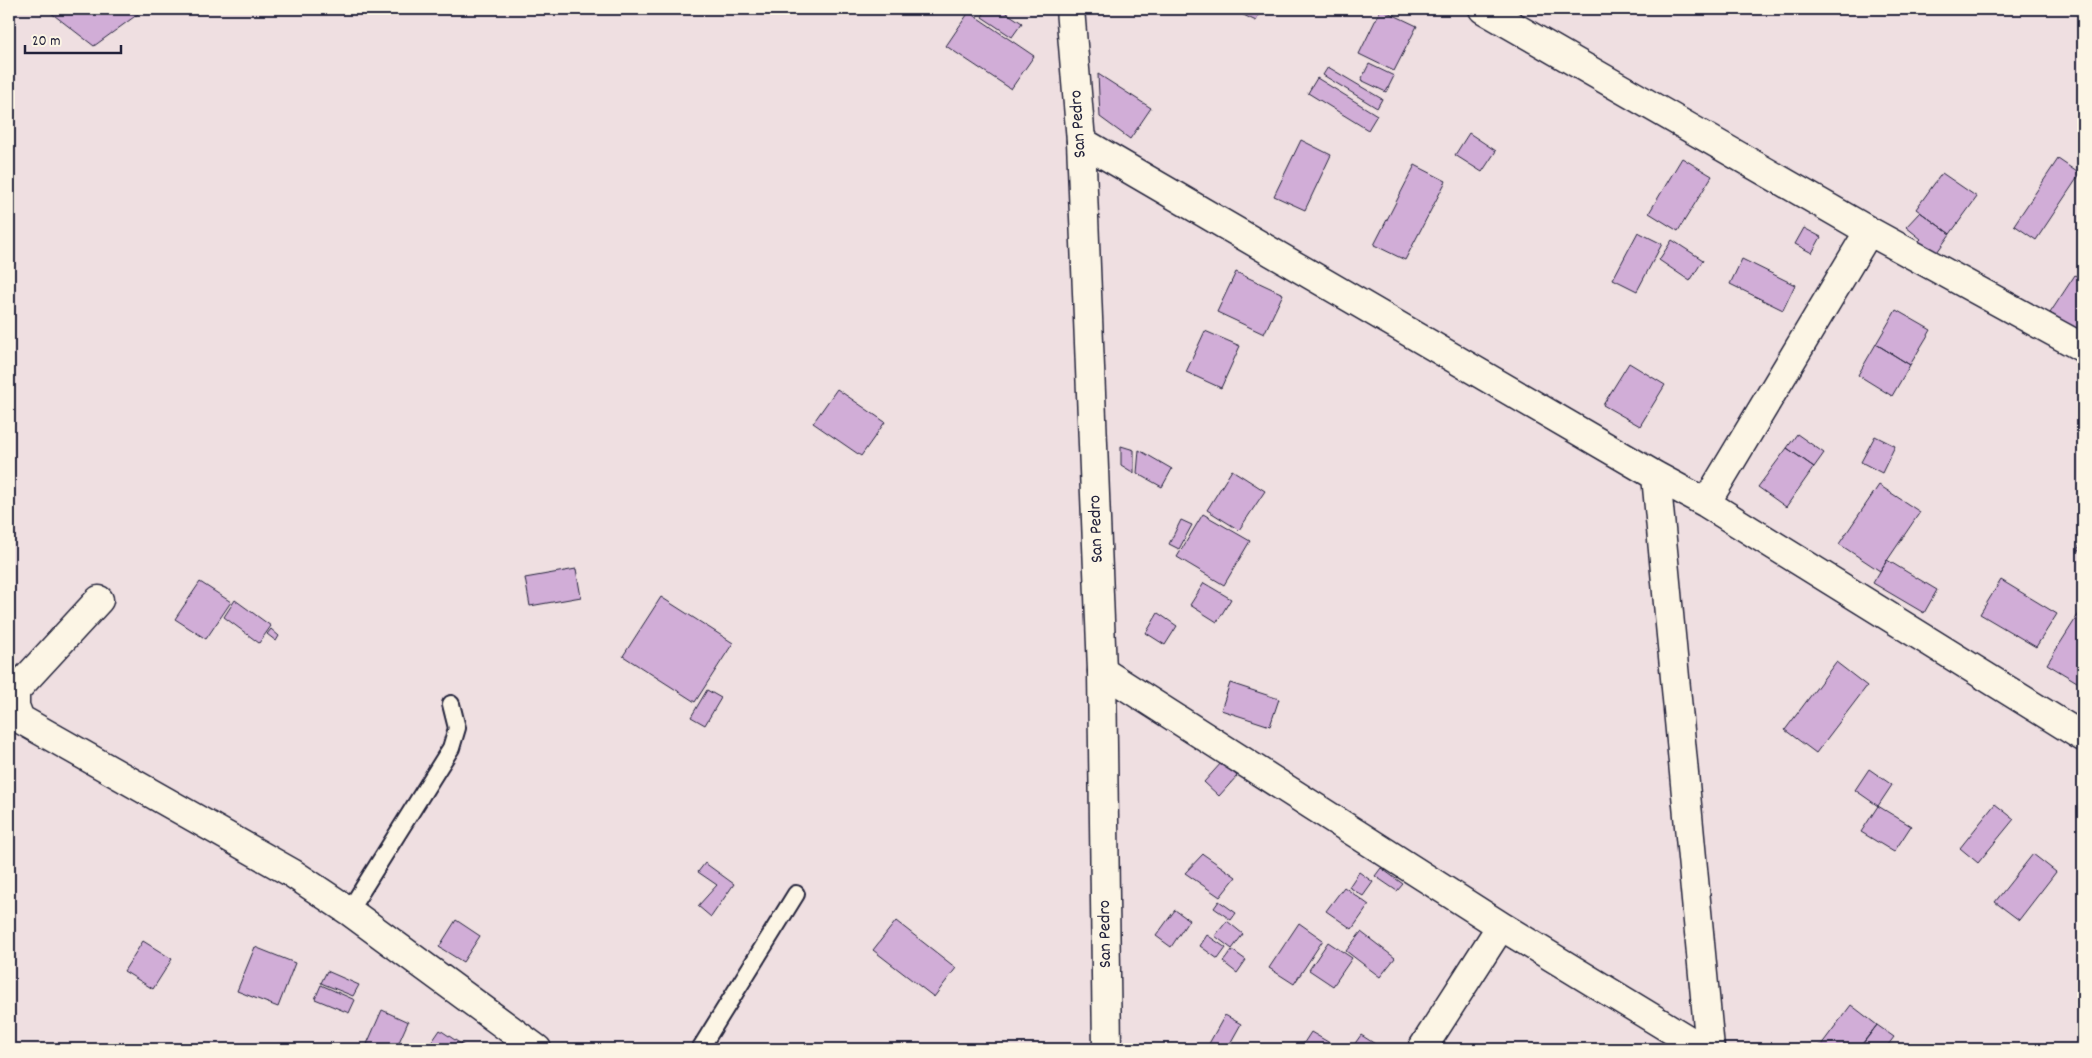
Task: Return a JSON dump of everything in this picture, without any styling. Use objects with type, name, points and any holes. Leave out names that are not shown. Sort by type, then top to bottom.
[{"type":"street","name":"San Pedro","points":[[1070,9],[1081,141],[1102,671],[1107,1049]]},
{"type":"street","points":[[1483,9],[1868,230],[2083,348]]},
{"type":"street","points":[[1081,141],[1656,476],[1706,503],[2083,737]]},
{"type":"street","points":[[1706,503],[1868,230]]},
{"type":"street","points":[[1656,476],[1710,1049]]},
{"type":"street","points":[[99,600],[16,691],[15,706],[20,719],[292,873],[349,911],[536,1049]]},
{"type":"street","points":[[1102,671],[1501,926],[1703,1049]]},
{"type":"street","points":[[1422,1049],[1501,926]]},
{"type":"lane","points":[[349,911],[451,748],[457,728],[451,704]]},
{"type":"lane","points":[[700,1049],[796,894]]},
{"type":"building","points":[[46,9],[145,9],[94,46]]},
{"type":"building","points":[[987,9],[1001,9],[1022,23],[1012,37],[982,17]]},
{"type":"building","points":[[1231,9],[1262,9],[1256,21]]},
{"type":"building","points":[[1381,9],[1417,26],[1394,71],[1359,54]]},
{"type":"building","points":[[969,12],[1034,56],[1011,89],[946,46]]},
{"type":"building","points":[[1369,64],[1394,76],[1386,92],[1361,80]]},
{"type":"building","points":[[1328,67],[1382,99],[1377,108],[1323,75]]},
{"type":"building","points":[[1098,74],[1151,108],[1130,139],[1100,117]]},
{"type":"building","points":[[1317,78],[1377,115],[1368,130],[1308,93]]},
{"type":"building","points":[[1469,133],[1496,151],[1482,172],[1455,155]]},
{"type":"building","points":[[1301,140],[1331,155],[1305,210],[1274,196]]},
{"type":"building","points":[[1682,158],[1712,176],[1678,231],[1649,213]]},
{"type":"building","points":[[2058,159],[2080,174],[2036,240],[2014,225]]},
{"type":"building","points":[[1415,165],[1446,181],[1405,260],[1374,245]]},
{"type":"building","points":[[1942,173],[1977,197],[1950,234],[1916,209]]},
{"type":"building","points":[[1920,212],[1950,234],[1935,255],[1916,244],[1921,239],[1906,227]]},
{"type":"building","points":[[1804,228],[1821,237],[1812,253],[1795,244]]},
{"type":"building","points":[[1638,232],[1662,244],[1637,291],[1613,279]]},
{"type":"building","points":[[1672,240],[1703,260],[1690,281],[1659,260]]},
{"type":"building","points":[[1742,259],[1795,285],[1783,310],[1730,284]]},
{"type":"building","points":[[1236,272],[1283,294],[1264,334],[1217,312]]},
{"type":"building","points":[[2075,275],[2083,280],[2083,334],[2050,313]]},
{"type":"building","points":[[1896,310],[1931,330],[1910,365],[1876,344]]},
{"type":"building","points":[[1205,331],[1240,346],[1221,388],[1186,372]]},
{"type":"building","points":[[1876,344],[1910,365],[1892,396],[1858,375]]},
{"type":"building","points":[[1629,363],[1665,385],[1640,426],[1603,405]]},
{"type":"building","points":[[837,389],[885,422],[861,456],[813,423]]},
{"type":"building","points":[[1797,434],[1824,453],[1814,467],[1787,448]]},
{"type":"building","points":[[1875,436],[1895,446],[1882,473],[1861,462]]},
{"type":"building","points":[[1121,446],[1134,450],[1134,473],[1121,465]]},
{"type":"building","points":[[1787,448],[1814,467],[1786,507],[1758,487]]},
{"type":"building","points":[[1139,450],[1172,469],[1162,487],[1137,473]]},
{"type":"building","points":[[1232,470],[1265,491],[1239,530],[1207,510]]},
{"type":"building","points":[[1879,485],[1920,512],[1880,571],[1839,544]]},
{"type":"building","points":[[1203,514],[1250,541],[1224,585],[1177,557]]},
{"type":"building","points":[[1181,520],[1192,525],[1179,549],[1169,544]]},
{"type":"building","points":[[2083,540],[2083,553],[2077,550]]},
{"type":"building","points":[[1887,560],[1937,590],[1924,613],[1873,583]]},
{"type":"building","points":[[576,569],[581,597],[530,606],[525,578]]},
{"type":"building","points":[[2001,580],[2057,614],[2036,647],[1980,614]]},
{"type":"building","points":[[200,582],[231,602],[206,639],[175,619]]},
{"type":"building","points":[[1204,583],[1231,599],[1217,622],[1190,605]]},
{"type":"building","points":[[661,597],[733,643],[695,702],[623,656]]},
{"type":"building","points":[[235,600],[271,626],[259,643],[224,617]]},
{"type":"building","points":[[2080,612],[2083,614],[2082,685],[2047,664]]},
{"type":"building","points":[[1158,613],[1177,626],[1165,645],[1146,633]]},
{"type":"building","points":[[271,629],[279,636],[276,641],[267,634]]},
{"type":"building","points":[[1836,662],[1867,686],[1816,753],[1785,730]]},
{"type":"building","points":[[1230,683],[1279,699],[1270,726],[1221,710]]},
{"type":"building","points":[[707,690],[721,698],[705,725],[691,717]]},
{"type":"building","points":[[1222,762],[1237,776],[1219,796],[1204,782]]},
{"type":"building","points":[[1869,769],[1892,785],[1878,806],[1855,790]]},
{"type":"building","points":[[1995,804],[2014,819],[1978,863],[1960,848]]},
{"type":"building","points":[[1878,806],[1911,826],[1894,852],[1861,832]]},
{"type":"building","points":[[1203,854],[1236,877],[1220,897],[1185,873]]},
{"type":"building","points":[[2033,854],[2056,872],[2019,920],[1995,902]]},
{"type":"building","points":[[705,863],[734,884],[711,917],[698,906],[717,885],[698,872]]},
{"type":"building","points":[[1381,868],[1403,884],[1397,891],[1375,876]]},
{"type":"building","points":[[1359,872],[1373,882],[1363,896],[1349,887]]},
{"type":"building","points":[[1344,887],[1369,905],[1352,929],[1326,911]]},
{"type":"building","points":[[1219,901],[1236,913],[1231,920],[1214,908]]},
{"type":"building","points":[[1175,910],[1189,920],[1171,947],[1156,936]]},
{"type":"building","points":[[456,920],[480,936],[463,962],[439,947]]},
{"type":"building","points":[[896,921],[956,968],[934,997],[873,950]]},
{"type":"building","points":[[1227,921],[1243,934],[1232,949],[1215,936]]},
{"type":"building","points":[[1299,923],[1323,940],[1294,984],[1269,968]]},
{"type":"building","points":[[1361,932],[1395,958],[1380,977],[1346,951]]},
{"type":"building","points":[[1207,935],[1226,948],[1218,959],[1200,946]]},
{"type":"building","points":[[143,941],[172,959],[153,989],[124,971]]},
{"type":"building","points":[[1328,942],[1352,958],[1333,986],[1309,970]]},
{"type":"building","points":[[255,947],[295,963],[278,1007],[237,991]]},
{"type":"building","points":[[1232,950],[1246,960],[1237,973],[1223,962]]},
{"type":"building","points":[[327,971],[359,985],[353,996],[321,983]]},
{"type":"building","points":[[321,985],[355,1000],[349,1013],[315,999]]},
{"type":"building","points":[[1851,1005],[1877,1025],[1859,1049],[1818,1049]]},
{"type":"building","points":[[382,1010],[408,1022],[396,1049],[379,1049],[367,1044]]},
{"type":"building","points":[[1225,1015],[1241,1024],[1227,1049],[1206,1049]]},
{"type":"building","points":[[1877,1025],[1894,1037],[1885,1049],[1858,1049]]},
{"type":"building","points":[[440,1030],[467,1048],[427,1049]]},
{"type":"building","points":[[1311,1032],[1340,1049],[1300,1049]]},
{"type":"building","points":[[1361,1035],[1383,1049],[1351,1049]]}]
